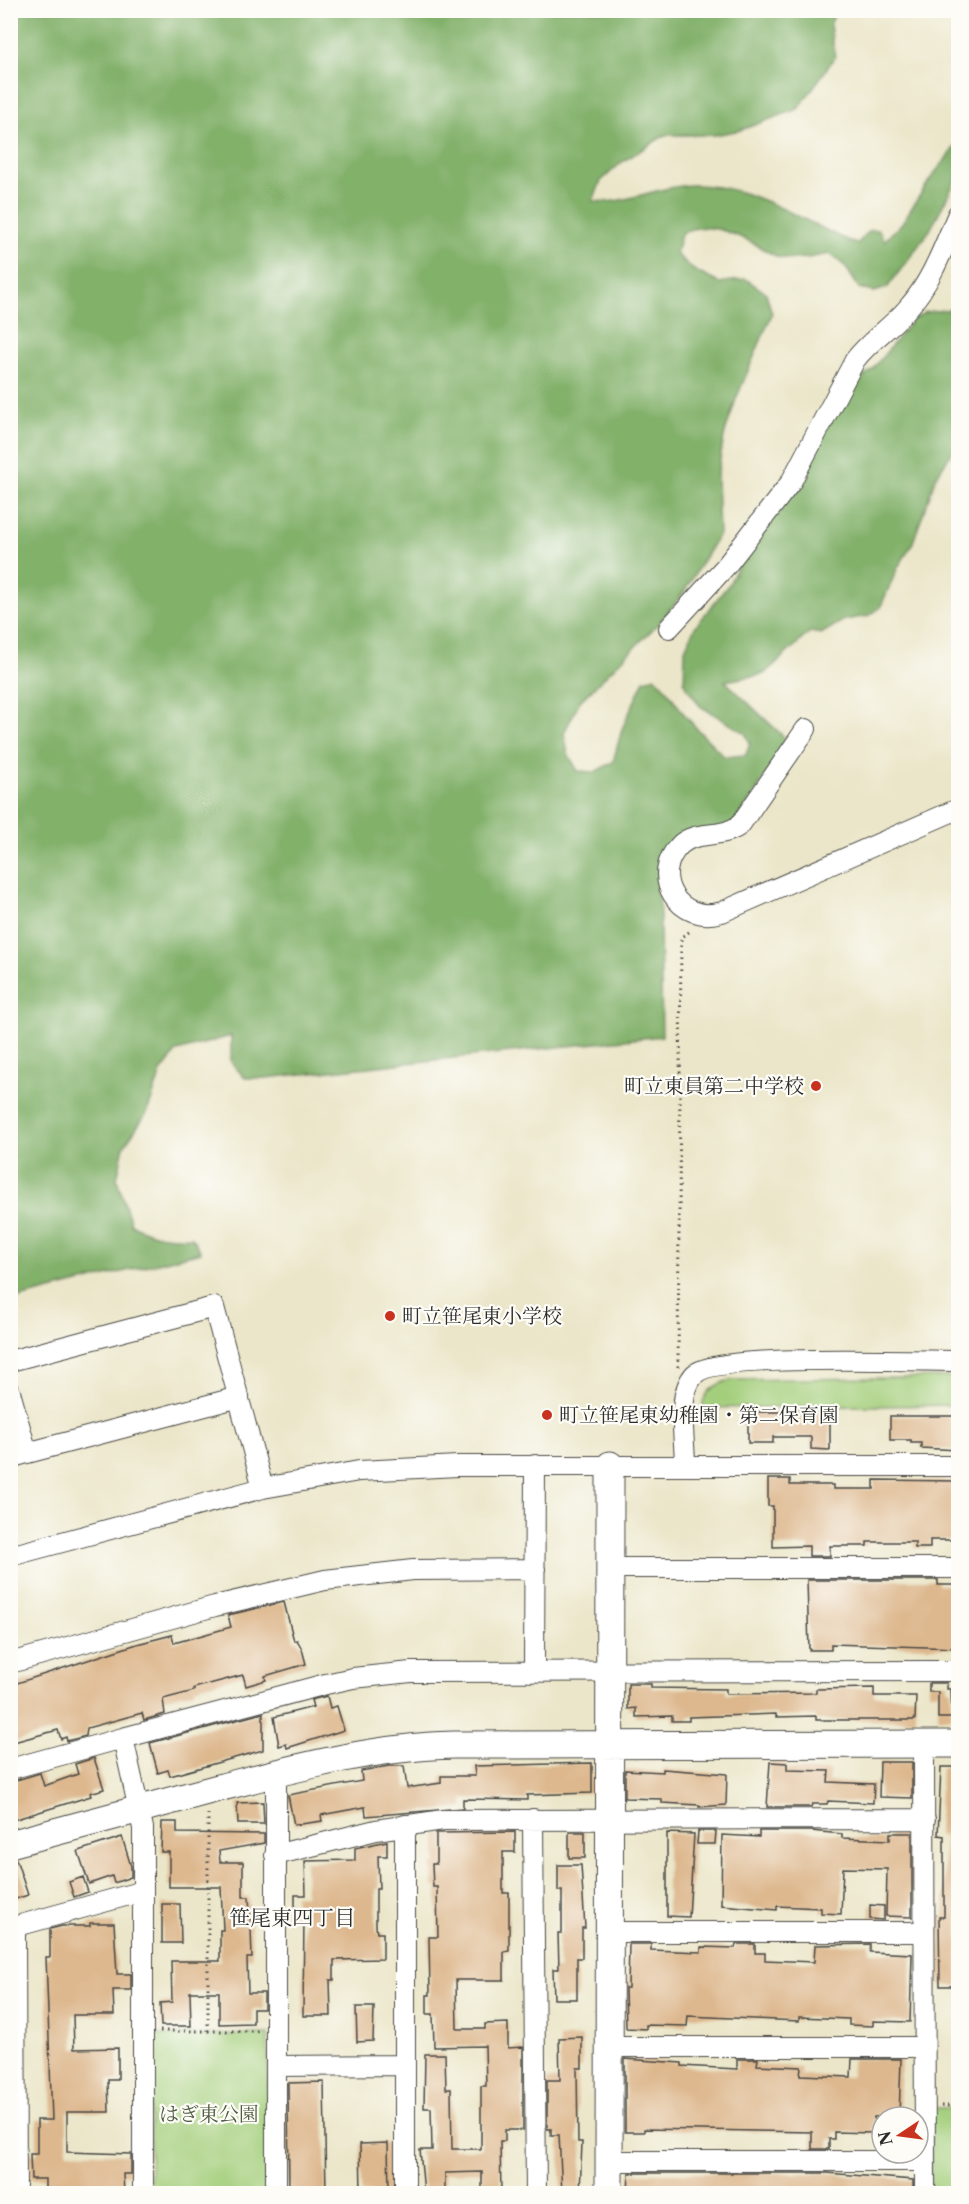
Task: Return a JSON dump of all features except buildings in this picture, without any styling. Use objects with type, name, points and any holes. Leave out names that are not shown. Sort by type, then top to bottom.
[{"type":"street","points":[[669,628],[726,566],[790,482],[855,360],[868,344],[908,309],[928,280],[958,214]]},
{"type":"street","points":[[806,729],[740,825],[731,832],[684,841],[670,860],[667,877],[679,904],[696,914],[710,915],[722,912],[958,809]]},
{"type":"street","points":[[10,1361],[214,1307],[263,1488]]},
{"type":"street","points":[[685,1465],[684,1404],[689,1383],[700,1369],[730,1363],[752,1362],[958,1361]]},
{"type":"street","points":[[10,1392],[19,1456],[239,1397]]},
{"type":"street","points":[[11,1553],[263,1488],[333,1474],[383,1469],[535,1465],[958,1466]]},
{"type":"street","points":[[534,1670],[535,1465]]},
{"type":"street","points":[[609,2193],[610,1465]]},
{"type":"street","points":[[609,1568],[958,1568]]},
{"type":"street","points":[[10,1663],[225,1604],[325,1580],[413,1570],[535,1569]]},
{"type":"street","points":[[10,1769],[353,1678],[450,1671],[534,1670],[958,1671]]},
{"type":"street","points":[[123,1738],[140,1809],[143,1891],[143,2193]]},
{"type":"street","points":[[924,1744],[925,2105]]},
{"type":"street","points":[[10,1844],[276,1773],[364,1752],[392,1749],[454,1745],[958,1744]]},
{"type":"street","points":[[276,1773],[276,2193]]},
{"type":"street","points":[[533,1819],[536,2193]]},
{"type":"street","points":[[275,1855],[405,1825],[443,1820],[925,1819]]},
{"type":"street","points":[[405,1825],[405,2193]]},
{"type":"street","points":[[16,2193],[13,1928],[143,1891]]},
{"type":"street","points":[[610,1932],[924,1932]]},
{"type":"street","points":[[610,2047],[924,2047]]},
{"type":"street","points":[[276,2066],[405,2065]]},
{"type":"street","points":[[609,2161],[870,2161]]},
{"type":"street","points":[[925,2165],[925,2193]]},
{"type":"path","points":[[678,1369],[681,938],[722,912]]},
{"type":"path","points":[[208,1807],[208,2031]]},
{"type":"path","points":[[143,2031],[276,2031]]},
{"type":"green space","points":[[11,11],[836,11],[830,25],[835,57],[798,109],[741,130],[715,135],[665,135],[622,162],[601,181],[593,201],[616,201],[681,186],[715,186],[778,206],[857,244],[870,230],[879,230],[884,241],[902,223],[931,178],[958,143],[958,176],[930,230],[887,288],[874,292],[859,288],[845,266],[830,254],[791,259],[773,255],[755,244],[718,229],[699,228],[681,234],[676,254],[695,271],[719,283],[746,279],[766,293],[772,314],[736,399],[724,436],[717,477],[719,534],[684,592],[660,622],[580,701],[564,733],[568,754],[578,771],[595,772],[613,762],[622,729],[644,680],[655,677],[689,720],[725,757],[746,755],[750,743],[745,733],[700,706],[684,683],[685,649],[695,627],[729,584],[751,540],[851,386],[872,370],[913,319],[926,312],[953,309],[958,306],[958,443],[936,477],[912,545],[898,567],[880,608],[868,616],[844,620],[821,634],[810,632],[764,674],[725,681],[786,739],[771,768],[737,820],[659,868],[662,1036],[265,1078],[245,1078],[231,1062],[231,1036],[177,1051],[161,1072],[147,1113],[124,1146],[117,1179],[131,1224],[160,1235],[192,1237],[201,1252],[11,1300]]},
{"type":"green space","points":[[958,1377],[958,1405],[702,1408],[705,1397],[711,1389],[731,1380]]},
{"type":"green space","name":"はぎ東公園","points":[[268,2034],[267,2193],[150,2194],[151,2035]]},
{"type":"green space","points":[[931,2108],[958,2108],[958,2193],[931,2194]]},
{"type":"place","name":"町立東員第二中学校","points":[[816,1086]]},
{"type":"place","name":"町立笹尾東小学校","points":[[390,1316]]},
{"type":"place","name":"町立笹尾東幼稚園・第二保育園","points":[[547,1415]]},
{"type":"district","name":"笹尾東四丁目","points":[[292,1918]]}]
